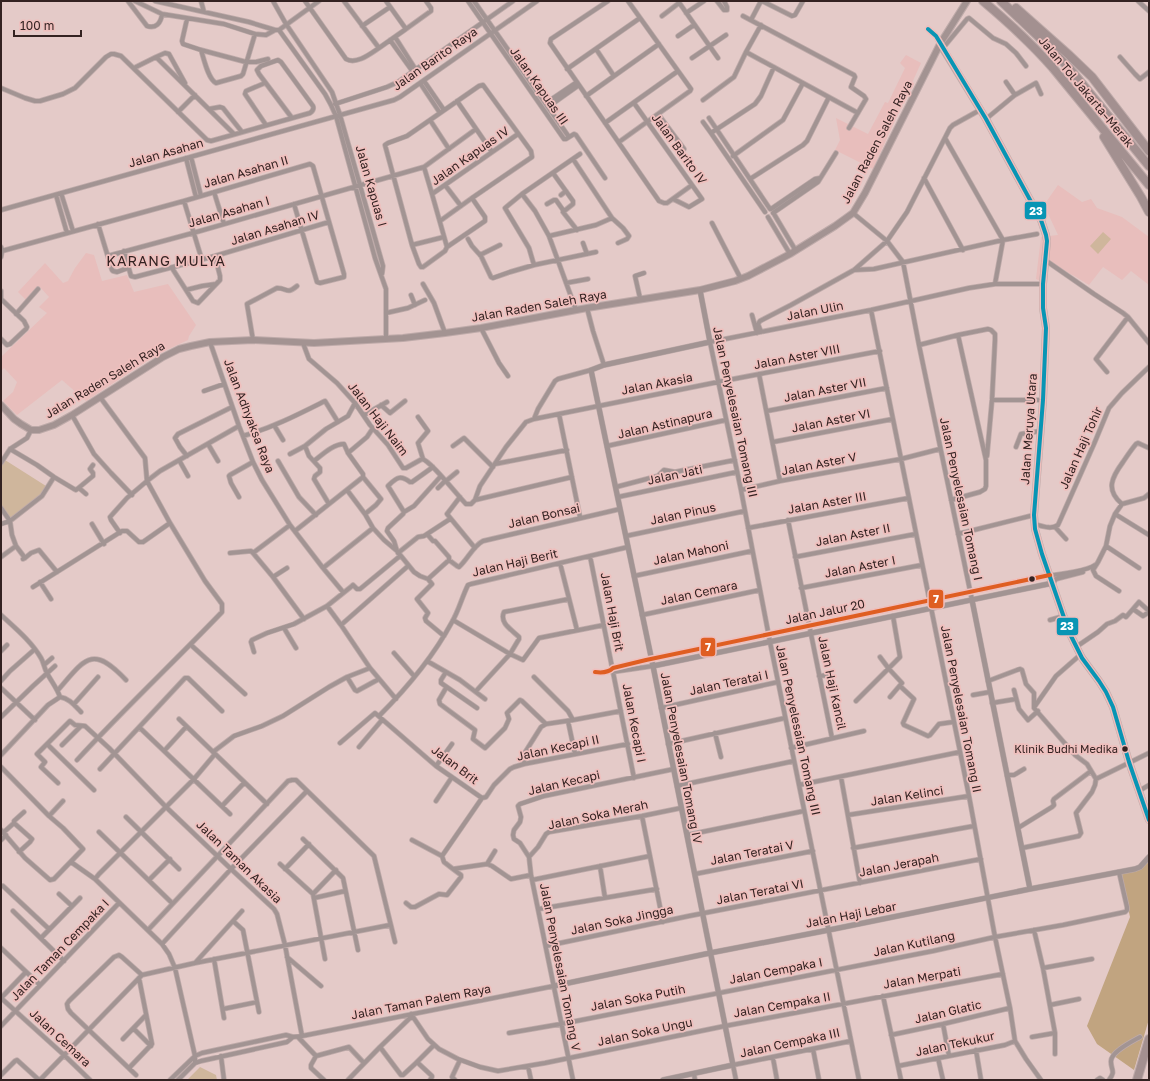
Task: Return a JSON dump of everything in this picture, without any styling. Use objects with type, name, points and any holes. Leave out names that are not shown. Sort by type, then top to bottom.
[{"type":"highway","name":"Jalan Tol Jakarta–Merak","points":[[983,1],[1037,50],[1149,185]]},
{"type":"highway","name":"Jalan Tol Jakarta–Merak","points":[[1001,1],[1070,69],[1149,166]]},
{"type":"highway","points":[[1007,1],[1044,32],[1092,77],[1149,151]]},
{"type":"highway","points":[[1090,114],[1149,212]]},
{"type":"highway","points":[[1133,167],[1149,188]]},
{"type":"highway","points":[[1137,1080],[1149,1039]]},
{"type":"main road","name":"Jalan Raden Saleh Raya","points":[[31,430],[45,429],[72,415],[163,357],[179,349],[210,342],[253,340],[303,342],[386,339],[445,333],[481,328],[640,298],[700,290],[741,279],[793,252],[835,226],[852,213],[865,193],[942,46],[967,2]]},
{"type":"main road","name":"Jalan Meruya Utara","points":[[942,46],[986,119],[1041,220],[1046,235],[1047,241],[1043,284],[1043,308],[1046,328],[1043,400],[1034,524],[1042,554],[1050,575],[1054,581],[1069,632],[1080,655],[1106,692],[1113,707],[1129,762],[1149,820]]},
{"type":"main road","points":[[1,405],[14,419],[31,430]]},
{"type":"street","points":[[128,1],[147,26],[151,28],[157,26],[161,21],[162,14]]},
{"type":"street","points":[[134,1],[153,4],[167,4],[262,25],[277,30]]},
{"type":"street","points":[[167,4],[171,1]]},
{"type":"street","points":[[201,1],[204,12]]},
{"type":"street","name":"Jalan Kapuas I","points":[[273,1],[286,24],[329,86],[336,103],[355,186],[375,258],[387,292],[386,339]]},
{"type":"street","points":[[305,1],[346,59],[352,61],[364,57],[431,11],[431,8],[426,1]]},
{"type":"street","points":[[153,4],[162,14],[224,24],[254,34],[266,35],[277,30],[319,1]]},
{"type":"street","points":[[344,1],[378,48]]},
{"type":"street","points":[[386,1],[406,29]]},
{"type":"street","name":"Jalan Kapuas III","points":[[468,1],[564,139],[569,137],[474,1]]},
{"type":"street","name":"Jalan Barito Raya","points":[[331,105],[398,82],[513,1]]},
{"type":"street","name":"Jalan Barito Raya","points":[[338,116],[400,97],[537,1]]},
{"type":"street","points":[[608,1],[550,39],[550,43],[659,201],[666,203],[692,185]]},
{"type":"street","points":[[619,142],[691,90],[628,1]]},
{"type":"street","points":[[686,13],[704,1]]},
{"type":"street","points":[[718,1],[724,10],[727,10],[724,1]]},
{"type":"street","points":[[751,20],[762,1],[792,16],[795,15],[803,1]]},
{"type":"street","points":[[1138,1],[1149,11]]},
{"type":"street","points":[[662,16],[679,2],[718,58]]},
{"type":"street","points":[[362,26],[390,7]]},
{"type":"street","points":[[743,16],[853,74],[855,77],[851,88],[866,98],[849,128]]},
{"type":"street","points":[[568,69],[640,18]]},
{"type":"street","points":[[928,29],[936,36],[942,46],[969,18],[993,38],[1006,44],[1016,53],[1026,66]]},
{"type":"street","points":[[187,19],[183,44],[246,62],[268,59]]},
{"type":"street","points":[[678,36],[694,25]]},
{"type":"street","points":[[703,100],[733,79],[761,25]]},
{"type":"street","name":"Jalan Kapuas I","points":[[277,30],[338,116],[361,185],[382,266],[382,275]]},
{"type":"street","points":[[200,50],[212,80],[216,83],[243,75],[254,34]]},
{"type":"street","points":[[692,58],[726,35]]},
{"type":"street","points":[[392,39],[415,71]]},
{"type":"street","points":[[586,96],[659,44]]},
{"type":"street","points":[[596,49],[614,76]]},
{"type":"street","points":[[746,52],[858,113]]},
{"type":"street","points":[[134,68],[165,53],[169,54],[188,88]]},
{"type":"street","points":[[1,88],[25,98],[40,101],[63,94],[75,88],[100,61],[111,54],[114,54],[121,56],[207,140],[211,141],[266,124],[292,118],[310,113],[313,110],[313,107],[278,60],[260,66],[257,69],[265,83],[292,118]]},
{"type":"street","points":[[156,57],[234,134]]},
{"type":"street","points":[[1120,57],[1140,79],[1149,72]]},
{"type":"street","points":[[711,133],[755,104],[774,67]]},
{"type":"street","points":[[605,123],[678,71]]},
{"type":"street","points":[[422,82],[442,111]]},
{"type":"street","points":[[1006,82],[1015,94]]},
{"type":"street","points":[[265,83],[246,91],[245,94],[266,124]]},
{"type":"street","points":[[729,159],[783,120],[803,83]]},
{"type":"street","points":[[986,119],[1015,94],[1036,83],[1041,94]]},
{"type":"street","points":[[547,105],[578,84]]},
{"type":"street","points":[[440,221],[472,198],[532,156],[531,151],[483,85],[479,86],[442,111],[408,136],[386,145],[412,245],[421,267],[445,252],[447,247],[484,221],[485,217],[472,198]]},
{"type":"street","points":[[178,112],[195,95]]},
{"type":"street","points":[[750,179],[807,141],[829,97]]},
{"type":"street","points":[[457,101],[492,152]]},
{"type":"street","name":"Jalan Barito IV","points":[[634,103],[702,198],[702,200],[689,207],[673,199]]},
{"type":"street","points":[[209,109],[220,107],[223,108],[242,132]]},
{"type":"street","points":[[759,332],[758,324],[760,321],[854,270],[887,241],[907,212],[945,138],[953,126],[980,110]]},
{"type":"street","points":[[658,114],[684,149]]},
{"type":"street","name":"Jalan Asahan","points":[[1,210],[338,116]]},
{"type":"street","points":[[709,118],[772,211],[793,252]]},
{"type":"street","points":[[430,120],[449,148]]},
{"type":"street","points":[[703,122],[793,252]]},
{"type":"street","points":[[447,247],[424,167],[476,129]]},
{"type":"street","name":"Jalan Kapuas IV","points":[[432,194],[518,134]]},
{"type":"street","points":[[569,137],[576,135],[605,178]]},
{"type":"street","points":[[945,138],[1003,240],[995,284]]},
{"type":"street","points":[[765,212],[768,209],[772,211],[818,182],[836,153]]},
{"type":"street","points":[[534,265],[529,248],[506,210],[506,206],[580,154]]},
{"type":"street","points":[[189,157],[199,196]]},
{"type":"street","points":[[572,159],[612,218],[629,236],[628,239],[618,243]]},
{"type":"street","name":"Jalan Asahan II","points":[[2,249],[184,201],[309,165],[313,166],[322,196]]},
{"type":"street","name":"Jalan Asahan I","points":[[108,256],[424,167]]},
{"type":"street","points":[[553,173],[574,203],[563,210]]},
{"type":"street","points":[[924,178],[963,250]]},
{"type":"street","points":[[445,185],[461,206]]},
{"type":"street","points":[[214,192],[224,224]]},
{"type":"street","points":[[561,195],[566,192]]},
{"type":"street","points":[[61,193],[73,231]]},
{"type":"street","points":[[56,194],[67,233]]},
{"type":"street","points":[[522,194],[538,216],[549,236],[576,310]]},
{"type":"street","points":[[294,204],[317,282],[320,284],[344,277],[322,196]]},
{"type":"street","points":[[547,204],[556,200],[563,210],[563,213],[577,230]]},
{"type":"street","points":[[184,201],[202,260]]},
{"type":"street","points":[[768,217],[772,217],[772,211]]},
{"type":"street","points":[[852,213],[887,241],[903,262]]},
{"type":"street","points":[[549,236],[596,226],[612,218]]},
{"type":"street","name":"Jalan Asahan IV","points":[[128,268],[133,278],[202,260],[330,222]]},
{"type":"street","points":[[712,223],[741,279]]},
{"type":"street","points":[[98,224],[113,271],[117,272],[128,268],[124,251]]},
{"type":"street","points":[[854,270],[874,269],[1003,240],[1037,234]]},
{"type":"street","points":[[412,245],[444,237]]},
{"type":"street","points":[[468,239],[480,255],[491,277],[493,278],[534,265],[596,252]]},
{"type":"street","points":[[583,243],[587,254]]},
{"type":"street","points":[[480,255],[500,245]]},
{"type":"street","points":[[1,257],[2,249]]},
{"type":"street","points":[[172,268],[193,301],[198,303],[221,278],[215,256]]},
{"type":"street","points":[[1045,260],[1128,317],[1149,343]]},
{"type":"street","name":"Jalan Penyelesaian Tomang I","points":[[903,262],[1030,889]]},
{"type":"street","points":[[640,298],[635,276],[644,273]]},
{"type":"street","points":[[566,283],[588,279]]},
{"type":"street","points":[[186,290],[216,284]]},
{"type":"street","points":[[423,284],[434,304],[445,333]]},
{"type":"street","name":"Jalan Ulin","points":[[591,370],[604,365],[710,342],[911,302],[969,288],[995,284],[1043,284]]},
{"type":"street","points":[[253,340],[247,304],[277,288],[291,291],[297,286]]},
{"type":"street","points":[[16,314],[38,290]]},
{"type":"street","name":"Jalan Penyelesaian Tomang III","points":[[700,290],[741,490],[768,634],[859,1080]]},
{"type":"street","points":[[1,291],[1,298],[26,324],[26,329],[8,345],[1,339]]},
{"type":"street","points":[[411,295],[415,305]]},
{"type":"street","points":[[386,313],[408,308],[425,300]]},
{"type":"street","points":[[587,308],[604,365]]},
{"type":"street","name":"Jalan Penyelesaian Tomang II","points":[[871,310],[969,796],[1015,1041]]},
{"type":"street","points":[[752,315],[759,332]]},
{"type":"street","points":[[1107,372],[1096,359],[1128,317]]},
{"type":"street","points":[[481,328],[499,363],[508,376]]},
{"type":"street","points":[[919,345],[988,329],[992,330],[995,334],[992,400],[986,460],[986,486],[985,489],[980,492],[951,500]]},
{"type":"street","points":[[958,335],[986,460]]},
{"type":"street","name":"Jalan Adhyaksa Raya","points":[[210,342],[239,426],[253,462],[262,480],[290,525],[343,592]]},
{"type":"street","name":"Jalan Haji Naim","points":[[303,342],[306,354],[312,362],[337,383],[355,403],[373,428],[388,445],[404,469],[423,458],[460,497]]},
{"type":"street","name":"Jalan Aster VIII","points":[[718,382],[880,351]]},
{"type":"street","name":"Jalan Haji Tohir","points":[[1055,527],[1060,522],[1109,408],[1149,367]]},
{"type":"street","points":[[476,500],[480,486],[508,444],[526,422],[534,419],[538,409],[555,381],[560,378],[591,370]]},
{"type":"street","name":"Jalan Penyelesaian Tomang IV","points":[[591,370],[653,666],[736,1080]]},
{"type":"street","points":[[759,374],[780,481]]},
{"type":"street","name":"Jalan Akasia","points":[[534,419],[718,382]]},
{"type":"street","points":[[204,391],[224,384]]},
{"type":"street","name":"Jalan Aster VII","points":[[767,412],[887,388]]},
{"type":"street","points":[[77,760],[222,612],[222,604],[205,581],[147,482],[145,458],[100,397]]},
{"type":"street","points":[[992,400],[1043,400]]},
{"type":"street","points":[[244,436],[259,432],[325,401],[338,422]]},
{"type":"street","points":[[381,405],[390,413],[405,401]]},
{"type":"street","points":[[364,415],[387,402]]},
{"type":"street","points":[[290,454],[305,446],[326,429],[348,416],[355,403]]},
{"type":"street","points":[[187,456],[175,438],[178,434],[232,407]]},
{"type":"street","points":[[559,414],[580,517]]},
{"type":"street","points":[[72,415],[94,454],[132,494]]},
{"type":"street","points":[[418,417],[428,431],[418,443],[423,458]]},
{"type":"street","name":"Jalan Aster VI","points":[[772,442],[893,419]]},
{"type":"street","name":"Jalan Astinapura","points":[[607,446],[726,420]]},
{"type":"street","points":[[274,425],[283,440]]},
{"type":"street","points":[[120,533],[110,520],[110,517],[132,494],[155,474],[239,426]]},
{"type":"street","points":[[348,453],[367,437],[373,428]]},
{"type":"street","points":[[1,463],[10,449],[27,438],[31,430]]},
{"type":"street","points":[[1016,447],[1021,434],[1041,431]]},
{"type":"street","points":[[453,446],[464,438],[494,466]]},
{"type":"street","points":[[1122,504],[1112,492],[1114,474],[1136,444],[1138,443],[1149,448]]},
{"type":"street","points":[[208,444],[218,461]]},
{"type":"street","points":[[314,461],[336,445],[344,444],[364,478],[381,499],[365,514]]},
{"type":"street","points":[[305,446],[306,450],[320,470],[314,479],[329,504]]},
{"type":"street","points":[[10,449],[76,490],[93,476],[90,469],[92,465]]},
{"type":"street","name":"Jalan Aster V","points":[[741,490],[780,481],[901,459],[940,449]]},
{"type":"street","points":[[494,466],[566,450]]},
{"type":"street","points":[[179,460],[188,476]]},
{"type":"street","points":[[616,487],[658,476],[664,470],[675,472],[735,460]]},
{"type":"street","points":[[278,461],[299,497],[316,515]]},
{"type":"street","points":[[239,497],[231,483],[229,476],[253,462]]},
{"type":"street","points":[[404,512],[388,486],[389,484],[395,479],[402,478],[406,478],[412,482],[433,467]]},
{"type":"street","points":[[438,488],[457,472]]},
{"type":"street","name":"Jalan Jati","points":[[618,497],[737,472]]},
{"type":"street","points":[[398,554],[394,541],[387,530],[404,512],[414,506],[441,476]]},
{"type":"street","points":[[1,524],[10,520],[42,496],[54,477]]},
{"type":"street","points":[[427,534],[449,557],[449,560],[459,567],[464,563],[475,548],[447,514],[460,497],[466,504],[471,504],[476,500],[572,477]]},
{"type":"street","points":[[295,531],[364,478]]},
{"type":"street","points":[[79,488],[86,494]]},
{"type":"street","points":[[347,490],[365,514],[372,528],[408,566],[420,576],[428,579],[432,584],[417,599],[428,613],[425,618],[426,621],[444,636]]},
{"type":"street","points":[[1050,575],[1057,575],[1093,567],[1105,547],[1110,526],[1115,514],[1122,504],[1144,498],[1149,494]]},
{"type":"street","name":"Jalan Aster III","points":[[748,528],[909,498]]},
{"type":"street","points":[[1,508],[10,520],[12,535],[16,546],[24,559],[31,553],[39,550],[57,572]]},
{"type":"street","name":"Jalan Bonsai","points":[[475,548],[478,543],[483,541],[580,517],[620,509]]},
{"type":"street","name":"Jalan Pinus","points":[[626,536],[745,511]]},
{"type":"street","points":[[1115,514],[1149,535]]},
{"type":"street","points":[[958,534],[1034,515]]},
{"type":"street","points":[[254,652],[250,642],[251,640],[304,619],[327,606],[352,586],[360,589],[418,537],[424,536],[450,519]]},
{"type":"street","name":"Jalan Haji Kancil","points":[[788,520],[832,738],[864,731]]},
{"type":"street","points":[[33,587],[104,544],[122,531],[128,531],[140,542],[143,542],[170,523]]},
{"type":"street","points":[[92,524],[104,544]]},
{"type":"street","points":[[1034,524],[1049,528],[1055,527],[1066,539]]},
{"type":"street","points":[[253,553],[290,525]]},
{"type":"street","points":[[323,568],[372,528]]},
{"type":"street","name":"Jalan Aster II","points":[[795,557],[916,534]]},
{"type":"street","points":[[1106,544],[1139,568]]},
{"type":"street","points":[[1054,581],[1093,570],[1106,544]]},
{"type":"street","points":[[1,557],[16,546]]},
{"type":"street","name":"Jalan Haji Berit","points":[[358,747],[427,661],[444,636],[453,620],[467,588],[471,584],[628,547]]},
{"type":"street","name":"Jalan Mahoni","points":[[634,576],[752,551]]},
{"type":"street","points":[[230,553],[253,553],[304,619]]},
{"type":"street","name":"Jalan Haji Brit","points":[[590,556],[612,670]]},
{"type":"street","points":[[428,579],[449,560]]},
{"type":"street","points":[[560,563],[577,630]]},
{"type":"street","name":"Jalan Aster I","points":[[801,588],[922,565]]},
{"type":"street","points":[[341,625],[408,566]]},
{"type":"street","points":[[273,577],[287,568]]},
{"type":"street","points":[[1093,570],[1096,576],[1119,591]]},
{"type":"street","name":"Jalan Jalur 20","points":[[651,659],[1050,575]]},
{"type":"street","name":"Jalan Jalur 20","points":[[653,666],[972,600],[1054,581]]},
{"type":"street","points":[[40,582],[51,600]]},
{"type":"street","name":"Jalan Cemara","points":[[642,615],[760,590]]},
{"type":"street","points":[[476,691],[510,654],[519,638],[505,624],[503,619],[504,612],[569,599]]},
{"type":"street","points":[[1076,647],[1122,614],[1126,617],[1139,602],[1149,612],[1143,616],[1133,609]]},
{"type":"street","points":[[327,606],[370,668],[396,699]]},
{"type":"street","points":[[1,615],[35,649],[41,658],[47,674],[58,690],[60,697]]},
{"type":"street","points":[[856,701],[901,656],[893,616]]},
{"type":"street","points":[[1050,620],[1064,616]]},
{"type":"street","points":[[453,620],[510,654],[523,660],[539,638],[604,624]]},
{"type":"street","points":[[284,628],[296,648]]},
{"type":"street","points":[[1,651],[7,645]]},
{"type":"street","points":[[191,645],[244,694]]},
{"type":"street","points":[[1,681],[35,649]]},
{"type":"street","points":[[394,652],[414,676]]},
{"type":"street","points":[[1034,707],[1056,676],[1080,655]]},
{"type":"street","points":[[880,657],[902,683],[890,697]]},
{"type":"street","points":[[44,665],[52,658]]},
{"type":"street","points":[[58,690],[76,669],[92,658],[102,660],[109,664],[126,680]]},
{"type":"street","points":[[595,672],[602,673],[651,659]]},
{"type":"street","points":[[427,661],[476,691],[485,699]]},
{"type":"street","points":[[1,717],[55,666]]},
{"type":"street","points":[[612,670],[653,666]]},
{"type":"street","points":[[93,878],[121,853],[194,779],[214,753],[234,736],[262,726],[283,716],[347,677],[370,668]]},
{"type":"street","points":[[988,680],[1022,669],[1026,684],[1034,692],[1034,707],[1075,754],[1087,764],[1096,779],[1092,792],[1076,813],[1081,833],[1079,836],[1022,848]]},
{"type":"street","name":"Jalan Kecapi I","points":[[612,670],[634,778]]},
{"type":"street","points":[[446,672],[440,682],[446,688],[477,708]]},
{"type":"street","points":[[819,676],[830,675]]},
{"type":"street","points":[[74,704],[98,677]]},
{"type":"street","points":[[347,677],[356,691],[379,679]]},
{"type":"street","points":[[534,677],[568,711],[573,720]]},
{"type":"street","points":[[100,769],[140,728],[185,678],[188,678],[222,712]]},
{"type":"street","name":"Jalan Teratai I","points":[[661,708],[778,682]]},
{"type":"street","points":[[900,686],[914,699],[903,723],[904,725],[928,736],[939,724],[953,722]]},
{"type":"street","points":[[1,688],[35,720]]},
{"type":"street","points":[[446,688],[440,698],[440,704],[475,730],[473,739],[485,748],[506,728],[509,719],[507,714],[518,701],[522,700],[546,724]]},
{"type":"street","points":[[1014,690],[1019,709],[1028,720],[1038,711]]},
{"type":"street","points":[[973,695],[990,692]]},
{"type":"street","points":[[60,697],[74,704],[81,712]]},
{"type":"street","points":[[1,755],[48,705],[60,697]]},
{"type":"street","points":[[992,703],[1016,699]]},
{"type":"street","points":[[524,764],[524,754],[541,727],[546,724],[621,711]]},
{"type":"street","points":[[340,743],[374,713],[380,718]]},
{"type":"street","name":"Jalan Brit","points":[[380,718],[436,766],[482,798],[442,856]]},
{"type":"street","points":[[668,744],[785,718]]},
{"type":"street","points":[[178,719],[267,804]]},
{"type":"street","points":[[58,783],[41,767],[45,762],[37,754],[70,720],[75,725],[80,726],[62,745]]},
{"type":"street","points":[[568,721],[575,754]]},
{"type":"street","name":"Jalan Taman Akasia","points":[[80,726],[85,726],[115,754],[166,807],[276,911],[285,945],[298,1037]]},
{"type":"street","points":[[164,751],[186,727]]},
{"type":"street","points":[[140,728],[230,814]]},
{"type":"street","points":[[715,733],[721,757]]},
{"type":"street","points":[[791,748],[832,738]]},
{"type":"street","points":[[47,744],[94,790]]},
{"type":"street","points":[[436,766],[452,744]]},
{"type":"street","name":"Jalan Kecapi II","points":[[482,798],[485,798],[494,785],[514,767],[628,744]]},
{"type":"street","points":[[799,785],[960,752]]},
{"type":"street","points":[[1096,779],[1149,753]]},
{"type":"street","points":[[677,786],[794,761]]},
{"type":"street","points":[[2,769],[49,816],[83,847],[83,850],[54,879],[50,880],[19,852],[3,832]]},
{"type":"street","points":[[1007,775],[1014,775],[1024,769]]},
{"type":"street","name":"Jalan Kecapi","points":[[529,857],[520,843],[514,839],[513,835],[514,830],[520,822],[521,817],[518,806],[520,804],[544,796],[674,770]]},
{"type":"street","points":[[1018,828],[1052,807],[1054,805],[1054,799],[1092,771]]},
{"type":"street","points":[[436,802],[452,777]]},
{"type":"street","points":[[841,777],[860,883]]},
{"type":"street","points":[[148,930],[288,781],[296,780],[374,856],[395,942]]},
{"type":"street","points":[[222,806],[244,782]]},
{"type":"street","points":[[1139,791],[1149,785]]},
{"type":"street","points":[[162,944],[307,791]]},
{"type":"street","name":"Jalan Kelinci","points":[[848,815],[969,796]]},
{"type":"street","points":[[49,816],[63,801]]},
{"type":"street","name":"Jalan Soka Merah","points":[[529,857],[549,832],[681,808]]},
{"type":"street","points":[[687,834],[804,811]]},
{"type":"street","points":[[1,840],[3,832],[24,812]]},
{"type":"street","points":[[642,816],[663,922]]},
{"type":"street","points":[[126,817],[179,869]]},
{"type":"street","points":[[14,823],[32,839],[19,852]]},
{"type":"street","points":[[854,848],[974,826]]},
{"type":"street","points":[[99,832],[172,903]]},
{"type":"street","points":[[303,839],[342,876],[358,950]]},
{"type":"street","points":[[406,903],[411,907],[415,907],[439,894],[446,895],[461,877],[461,875],[444,862],[442,856],[412,840]]},
{"type":"street","points":[[285,869],[309,844]]},
{"type":"street","points":[[487,864],[495,851]]},
{"type":"street","name":"Jalan Teratai V","points":[[695,874],[812,851]]},
{"type":"street","points":[[453,869],[487,864],[511,879],[600,866],[650,856]]},
{"type":"street","name":"Jalan Penyelesaian Tomang V","points":[[529,857],[573,1080]]},
{"type":"street","name":"Jalan Haji Lebar","points":[[554,986],[710,952],[829,930],[1135,869],[1140,867],[1149,857]]},
{"type":"street","name":"Jalan Jerapah","points":[[821,891],[981,859]]},
{"type":"street","points":[[149,880],[170,860]]},
{"type":"street","points":[[71,862],[93,878],[148,930],[162,944],[169,954],[174,968],[196,1063]]},
{"type":"street","points":[[280,864],[313,896],[325,959]]},
{"type":"street","points":[[600,866],[605,898]]},
{"type":"street","points":[[313,896],[336,870]]},
{"type":"street","points":[[995,936],[1125,912],[1127,907],[1119,872]]},
{"type":"street","points":[[3,886],[49,930]]},
{"type":"street","points":[[539,909],[657,889]]},
{"type":"street","points":[[313,896],[346,891]]},
{"type":"street","name":"Jalan Teratai VI","points":[[702,914],[821,891]]},
{"type":"street","points":[[59,894],[72,906]]},
{"type":"street","points":[[41,938],[80,898]]},
{"type":"street","name":"Jalan Taman Cempaka I","points":[[1,1026],[119,903]]},
{"type":"street","points":[[13,911],[64,961]]},
{"type":"street","points":[[195,963],[242,911]]},
{"type":"street","name":"Jalan Soka Jingga","points":[[546,946],[702,914]]},
{"type":"street","points":[[233,921],[243,930],[259,1012]]},
{"type":"street","points":[[1,1075],[15,1061],[19,1060],[40,1080],[140,977],[214,959],[390,925]]},
{"type":"street","points":[[1034,930],[1043,968],[1055,1033],[1055,1054]]},
{"type":"street","name":"Jalan Kutilang","points":[[837,970],[933,951],[995,936]]},
{"type":"street","points":[[1,948],[40,985]]},
{"type":"street","points":[[129,1068],[152,1044],[140,977],[122,957],[118,955],[114,956],[67,1004],[68,1009],[136,1075]]},
{"type":"street","points":[[287,957],[321,986]]},
{"type":"street","points":[[214,959],[224,1018]]},
{"type":"street","points":[[1043,968],[1092,959]]},
{"type":"street","name":"Jalan Cempaka I","points":[[718,992],[837,970]]},
{"type":"street","points":[[1,998],[26,972]]},
{"type":"street","name":"Jalan Merpati","points":[[844,1004],[1003,974]]},
{"type":"street","name":"Jalan Taman Palem Raya","points":[[178,1080],[196,1063],[221,1056],[287,1042],[298,1037],[412,1016],[554,986]]},
{"type":"street","name":"Jalan Soka Putih","points":[[510,1033],[562,1024],[718,992]]},
{"type":"street","points":[[883,996],[901,1080]]},
{"type":"street","name":"Jalan Cemara","points":[[1,998],[90,1080]]},
{"type":"street","points":[[1050,1005],[1079,999]]},
{"type":"street","points":[[223,1009],[257,1002]]},
{"type":"street","name":"Jalan Cempaka II","points":[[725,1026],[844,1004]]},
{"type":"street","name":"Jalan Glatic","points":[[891,1035],[1010,1008]]},
{"type":"street","points":[[124,1039],[146,1016]]},
{"type":"street","points":[[348,1080],[412,1016],[422,1031],[434,1044],[446,1054],[460,1060],[452,1077],[455,1080]]},
{"type":"street","points":[[943,1024],[948,1056]]},
{"type":"street","name":"Jalan Soka Ungu","points":[[460,1060],[498,1071],[725,1026]]},
{"type":"street","points":[[134,1029],[151,1046]]},
{"type":"street","points":[[1032,1037],[1055,1033]]},
{"type":"street","name":"Jalan Taman Palem Raya","points":[[170,1080],[195,1056],[202,1053],[286,1035],[298,1037]]},
{"type":"street","points":[[298,1037],[316,1056]]},
{"type":"street","points":[[1109,1080],[1112,1076],[1113,1070],[1110,1062],[1112,1057],[1119,1050],[1140,1037]]},
{"type":"street","name":"Jalan Cempaka III","points":[[733,1065],[851,1041]]},
{"type":"street","points":[[1015,1041],[1041,1080]]},
{"type":"street","name":"Jalan Tekukur","points":[[898,1066],[1004,1045],[1015,1041]]},
{"type":"street","points":[[254,1042],[255,1049]]},
{"type":"street","points":[[380,1047],[402,1075],[434,1044]]},
{"type":"street","points":[[324,1080],[311,1068],[316,1056],[349,1047],[364,1063]]},
{"type":"street","points":[[813,1049],[819,1080]]},
{"type":"street","points":[[976,1050],[981,1080]]},
{"type":"street","points":[[221,1056],[224,1080]]},
{"type":"street","points":[[773,1058],[777,1080]]},
{"type":"street","points":[[938,1058],[943,1080]]},
{"type":"street","points":[[416,1063],[420,1064],[432,1076],[430,1080]]},
{"type":"street","points":[[663,1080],[694,1077],[733,1065]]},
{"type":"street","points":[[528,1066],[531,1080]]},
{"type":"street","points":[[1098,1080],[1100,1078],[1103,1080]]},
{"type":"shaded area","points":[[906,55],[921,63],[873,169],[835,150],[840,140],[836,118],[868,134],[885,102],[888,103],[905,68],[900,63]]},
{"type":"shaded area","points":[[1058,185],[1082,202],[1091,199],[1097,208],[1122,217],[1149,237],[1149,285],[1131,271],[1122,280],[1103,267],[1089,285],[1047,261],[1044,283],[1036,279],[1041,237],[1058,235],[1044,205]]},
{"type":"shaded area","points":[[1103,232],[1111,239],[1098,254],[1090,246]]},
{"type":"shaded area","points":[[86,253],[94,255],[102,281],[127,275],[134,292],[168,284],[196,325],[188,340],[158,354],[86,401],[62,380],[17,415],[3,401],[13,392],[17,382],[4,368],[1,371],[1,357],[47,313],[39,307],[49,297],[40,287],[26,300],[18,292],[45,263],[63,283],[68,281]]},
{"type":"shaded area","points":[[5,460],[46,486],[41,495],[10,519],[1,506],[1,464]]},
{"type":"shaded area","points":[[1149,862],[1149,1019],[1134,1070],[1097,1044],[1087,1026],[1130,917],[1121,874],[1140,869]]},
{"type":"shaded area","points":[[200,1067],[216,1075],[217,1080],[187,1080]]},
{"type":"transit line","name":"23","points":[[928,29],[936,36],[986,119],[1041,220],[1046,235],[1047,241],[1043,284],[1043,308],[1046,328],[1043,400],[1034,515],[1035,529],[1069,632],[1082,658],[1106,692],[1113,707],[1129,762],[1149,820]]},
{"type":"transit line","name":"7","points":[[595,672],[605,672],[613,668],[646,660],[1050,575]]},
{"type":"place","name":"Klinik Budhi Medika","points":[[1125,749]]},
{"type":"district","name":"KARANG MULYA","points":[[166,261]]}]
